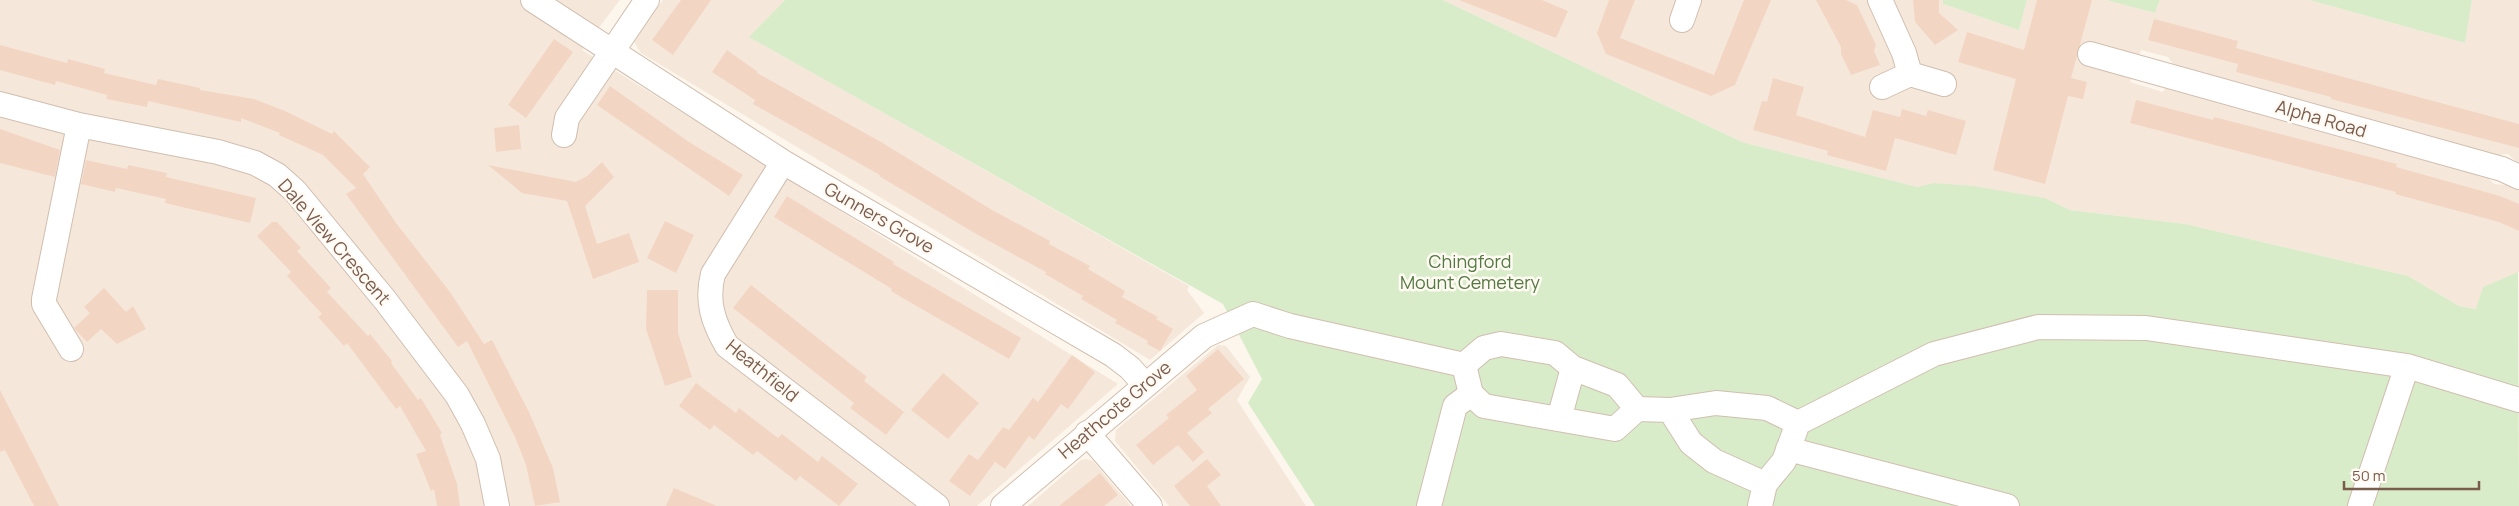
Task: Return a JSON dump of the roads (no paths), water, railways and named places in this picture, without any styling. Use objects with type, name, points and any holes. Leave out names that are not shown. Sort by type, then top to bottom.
[{"type":"street","name":"Gunners Grove","points":[[533,0],[783,162],[1113,355],[1130,368],[1145,385]]},
{"type":"street","points":[[564,135],[567,118],[610,51],[647,0]]},
{"type":"street","points":[[1880,0],[1904,53],[1910,74]]},
{"type":"street","name":"Alpha Road","points":[[2090,54],[2502,169],[2519,176]]},
{"type":"street","points":[[1882,87],[1910,74],[1944,84]]},
{"type":"street","name":"Dale View Crescent","points":[[0,104],[79,125],[240,158],[277,175],[296,190],[385,300],[457,395],[473,424],[488,459],[497,506]]},
{"type":"street","points":[[72,349],[44,304],[44,299],[79,125]]},
{"type":"street","name":"Heathfield","points":[[783,162],[713,274],[709,290],[716,328],[727,346],[937,506]]},
{"type":"street","name":"Heathcote Grove","points":[[1003,506],[1204,336],[1253,314],[1290,326],[1464,365]]},
{"type":"street","points":[[1670,410],[1691,443],[1762,495],[1784,461],[1798,423],[1934,354],[2038,327],[2146,328],[2407,366],[2519,400]]},
{"type":"street","points":[[1637,408],[1615,429],[1484,406],[1471,394],[1464,365],[1484,348],[1501,344],[1555,353],[1573,368],[1617,385],[1637,408],[1670,410],[1716,403],[1766,408],[1798,423]]},
{"type":"street","points":[[2360,506],[2407,366]]},
{"type":"street","points":[[1559,419],[1573,368]]},
{"type":"street","points":[[1429,506],[1454,406],[1471,394]]},
{"type":"street","points":[[1087,433],[1150,506]]},
{"type":"street","points":[[1788,450],[2007,506]]},
{"type":"park label","name":"Chingford Mount Cemetery","points":[[1470,272]]}]
